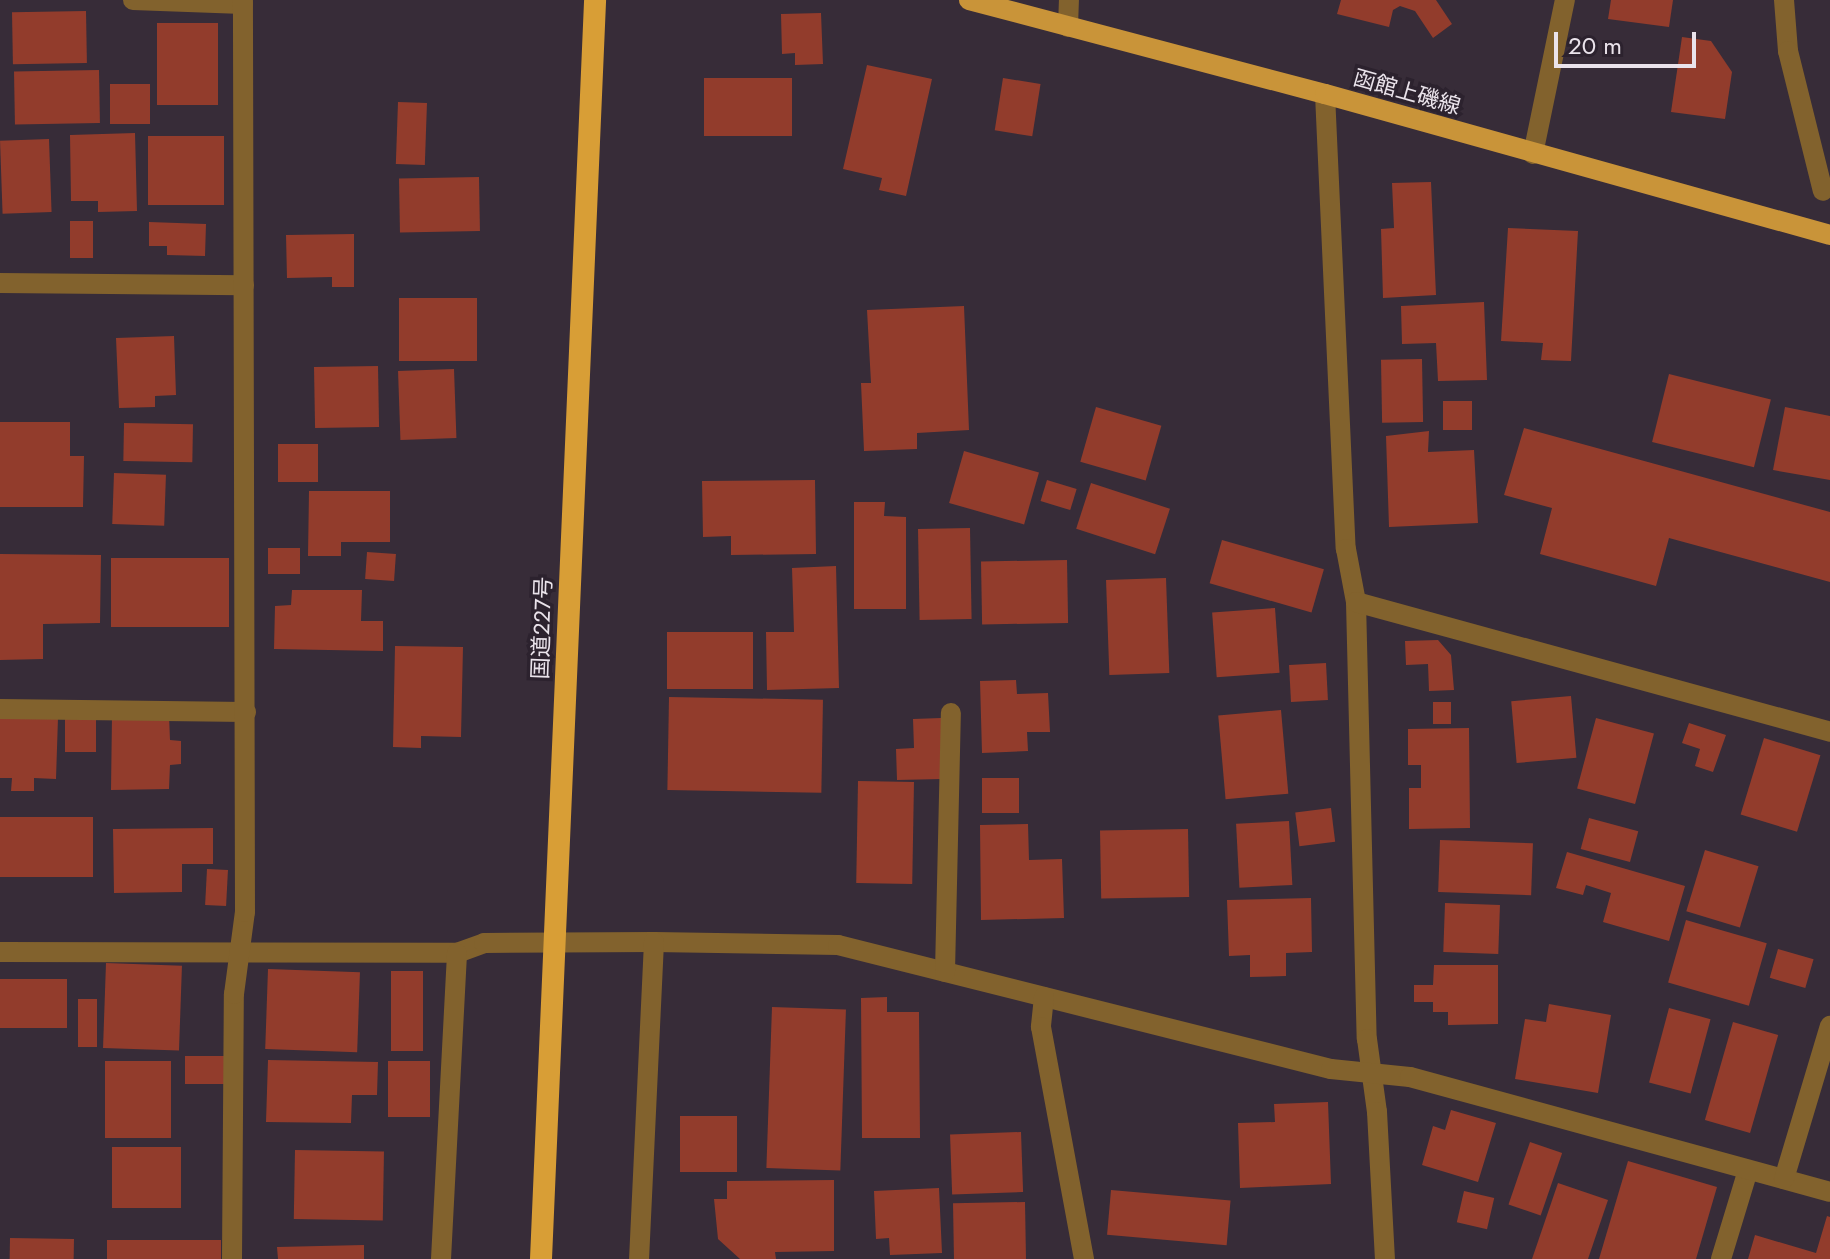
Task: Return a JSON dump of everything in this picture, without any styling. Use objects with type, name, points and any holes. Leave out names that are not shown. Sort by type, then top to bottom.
[{"type":"highway","name":"国道227号","points":[[541,1259],[595,0]]},
{"type":"main road","name":"函館上磯線","points":[[969,0],[1325,94],[1830,235]]},
{"type":"street","points":[[133,0],[243,2],[246,712],[242,953],[234,994],[232,1259]]},
{"type":"street","points":[[1068,27],[1069,0]]},
{"type":"street","points":[[1533,154],[1565,0]]},
{"type":"street","points":[[1784,0],[1788,51],[1823,191]]},
{"type":"street","points":[[1325,94],[1346,549],[1356,602],[1371,1074],[1377,1112],[1385,1259]]},
{"type":"street","points":[[0,283],[244,285]]},
{"type":"street","points":[[1356,602],[1830,732]]},
{"type":"street","points":[[0,709],[246,712]]},
{"type":"street","points":[[945,972],[951,713]]},
{"type":"street","points":[[639,1259],[654,942]]},
{"type":"street","points":[[0,952],[457,953],[484,943],[838,945],[1331,1069],[1410,1077],[1830,1192]]},
{"type":"street","points":[[441,1259],[457,953]]},
{"type":"street","points":[[1044,997],[1041,1027],[1084,1259]]},
{"type":"street","points":[[1784,1179],[1830,1026]]},
{"type":"street","points":[[1721,1259],[1748,1170]]},
{"type":"building","points":[[1341,0],[1436,0],[1452,24],[1433,38],[1415,11],[1400,6],[1393,10],[1389,27],[1337,14]]},
{"type":"building","points":[[1611,0],[1673,0],[1669,27],[1608,19]]},
{"type":"building","points":[[86,11],[87,63],[13,64],[12,12]]},
{"type":"building","points":[[821,13],[823,64],[795,65],[795,53],[782,54],[781,14]]},
{"type":"building","points":[[157,23],[218,23],[218,105],[157,105]]},
{"type":"building","points":[[1682,37],[1711,41],[1732,72],[1725,119],[1671,112]]},
{"type":"building","points":[[867,65],[932,79],[906,196],[879,190],[882,178],[843,169]]},
{"type":"building","points":[[99,70],[100,123],[15,124],[14,71]]},
{"type":"building","points":[[704,78],[792,78],[792,136],[704,136]]},
{"type":"building","points":[[1003,78],[1041,84],[1032,136],[995,130]]},
{"type":"building","points":[[110,84],[150,84],[150,124],[110,124]]},
{"type":"building","points":[[398,102],[427,103],[425,165],[396,164]]},
{"type":"building","points":[[135,133],[137,211],[98,212],[98,201],[71,201],[70,135]]},
{"type":"building","points":[[148,136],[224,136],[224,205],[148,205]]},
{"type":"building","points":[[49,139],[52,212],[3,214],[0,141]]},
{"type":"building","points":[[479,177],[480,231],[400,232],[399,178]]},
{"type":"building","points":[[1431,182],[1436,295],[1383,298],[1381,229],[1394,228],[1392,183]]},
{"type":"building","points":[[70,221],[93,221],[93,258],[70,258]]},
{"type":"building","points":[[149,222],[206,224],[205,256],[167,255],[167,246],[149,246]]},
{"type":"building","points":[[1508,228],[1578,231],[1571,361],[1541,360],[1543,343],[1501,341]]},
{"type":"building","points":[[354,234],[354,287],[332,287],[332,277],[287,278],[286,235]]},
{"type":"building","points":[[399,298],[477,298],[477,361],[399,361]]},
{"type":"building","points":[[1484,302],[1487,380],[1438,381],[1436,343],[1402,344],[1401,306]]},
{"type":"building","points":[[964,306],[969,430],[917,433],[917,449],[864,451],[861,383],[871,383],[867,310]]},
{"type":"building","points":[[174,336],[176,395],[155,396],[155,407],[119,408],[116,338]]},
{"type":"building","points":[[1422,359],[1423,422],[1382,423],[1381,360]]},
{"type":"building","points":[[378,366],[379,427],[315,428],[314,367]]},
{"type":"building","points":[[454,369],[456,438],[400,440],[398,371]]},
{"type":"building","points":[[1669,374],[1771,399],[1754,467],[1652,442]]},
{"type":"building","points":[[1443,401],[1472,401],[1472,430],[1443,430]]},
{"type":"building","points":[[1096,407],[1161,426],[1146,481],[1080,462]]},
{"type":"building","points":[[1785,407],[1830,416],[1830,480],[1773,470]]},
{"type":"building","points":[[0,422],[70,422],[70,456],[84,456],[83,507],[0,507]]},
{"type":"building","points":[[124,423],[193,424],[192,462],[123,461]]},
{"type":"building","points":[[1524,428],[1830,512],[1830,582],[1669,538],[1656,586],[1540,554],[1552,508],[1504,495]]},
{"type":"building","points":[[1429,431],[1428,452],[1474,450],[1478,523],[1389,527],[1386,436]]},
{"type":"building","points":[[278,444],[318,444],[318,482],[278,482]]},
{"type":"building","points":[[964,451],[1039,472],[1024,524],[949,503]]},
{"type":"building","points":[[114,473],[166,475],[164,526],[112,524]]},
{"type":"building","points":[[815,480],[816,554],[731,555],[731,536],[703,537],[702,481]]},
{"type":"building","points":[[1047,480],[1077,489],[1070,510],[1041,501]]},
{"type":"building","points":[[1091,483],[1170,509],[1155,554],[1076,529]]},
{"type":"building","points":[[309,491],[390,491],[390,542],[341,542],[341,556],[308,556]]},
{"type":"building","points":[[854,502],[885,502],[884,516],[906,517],[906,609],[854,609]]},
{"type":"building","points":[[970,528],[972,619],[920,620],[918,529]]},
{"type":"building","points":[[1222,540],[1324,569],[1311,612],[1210,583]]},
{"type":"building","points":[[268,548],[300,548],[300,574],[268,574]]},
{"type":"building","points":[[367,552],[396,554],[394,581],[365,579]]},
{"type":"building","points":[[0,554],[101,555],[100,623],[43,624],[43,659],[0,660]]},
{"type":"building","points":[[111,558],[229,558],[229,627],[111,627]]},
{"type":"building","points":[[1067,560],[1068,623],[982,624],[981,562]]},
{"type":"building","points":[[836,566],[839,688],[767,690],[766,632],[794,632],[792,568]]},
{"type":"building","points":[[1166,578],[1169,673],[1109,675],[1106,580]]},
{"type":"building","points":[[292,590],[362,590],[361,621],[383,621],[383,651],[274,649],[275,606],[291,605]]},
{"type":"building","points":[[1275,608],[1280,673],[1217,677],[1212,612]]},
{"type":"building","points":[[667,632],[753,632],[753,689],[667,689]]},
{"type":"building","points":[[1438,640],[1451,655],[1454,690],[1429,691],[1428,664],[1406,665],[1405,641]]},
{"type":"building","points":[[395,646],[463,647],[461,737],[421,736],[421,748],[393,747]]},
{"type":"building","points":[[1326,663],[1328,700],[1291,702],[1289,665]]},
{"type":"building","points":[[1016,680],[1017,694],[1048,693],[1050,732],[1027,732],[1028,751],[982,753],[980,681]]},
{"type":"building","points":[[1571,696],[1576,758],[1517,763],[1511,701]]},
{"type":"building","points":[[669,697],[823,700],[821,793],[667,790]]},
{"type":"building","points":[[1433,702],[1451,702],[1451,724],[1433,724]]},
{"type":"building","points":[[1281,710],[1288,794],[1226,799],[1218,715]]},
{"type":"building","points":[[112,715],[169,715],[170,740],[181,741],[181,764],[170,765],[169,789],[111,790]]},
{"type":"building","points":[[0,716],[58,718],[56,779],[34,778],[34,791],[11,791],[12,778],[0,778]]},
{"type":"building","points":[[65,717],[96,717],[96,752],[65,752]]},
{"type":"building","points":[[941,718],[942,779],[897,780],[896,749],[914,748],[913,719]]},
{"type":"building","points":[[1596,718],[1654,734],[1635,804],[1577,789]]},
{"type":"building","points":[[1689,723],[1726,735],[1713,772],[1695,766],[1700,749],[1682,743]]},
{"type":"building","points":[[1469,728],[1470,828],[1409,829],[1409,788],[1421,788],[1421,765],[1408,765],[1408,729]]},
{"type":"building","points":[[1764,738],[1820,755],[1797,832],[1741,815]]},
{"type":"building","points":[[982,778],[1019,778],[1019,813],[982,813]]},
{"type":"building","points":[[858,781],[914,782],[912,884],[856,883]]},
{"type":"building","points":[[1331,808],[1335,842],[1299,846],[1295,812]]},
{"type":"building","points":[[0,817],[93,817],[93,877],[0,877]]},
{"type":"building","points":[[1589,818],[1638,831],[1630,862],[1581,849]]},
{"type":"building","points":[[1289,821],[1292,885],[1239,888],[1236,824]]},
{"type":"building","points":[[1028,824],[1029,860],[1062,859],[1064,918],[981,920],[980,825]]},
{"type":"building","points":[[213,828],[213,864],[182,864],[182,892],[114,893],[113,829]]},
{"type":"building","points":[[1188,829],[1189,897],[1101,899],[1100,831]]},
{"type":"building","points":[[1440,840],[1533,843],[1531,895],[1438,892]]},
{"type":"building","points":[[1705,850],[1759,866],[1740,928],[1686,911]]},
{"type":"building","points":[[1567,852],[1685,886],[1669,941],[1603,922],[1611,893],[1586,885],[1583,895],[1556,888]]},
{"type":"building","points":[[207,869],[228,870],[226,906],[205,905]]},
{"type":"building","points":[[1311,898],[1312,952],[1286,953],[1286,976],[1250,977],[1250,955],[1229,956],[1227,900]]},
{"type":"building","points":[[1445,903],[1500,905],[1498,954],[1443,952]]},
{"type":"building","points":[[1686,920],[1767,943],[1749,1006],[1668,982]]},
{"type":"building","points":[[1778,949],[1814,959],[1805,988],[1770,978]]},
{"type":"building","points":[[106,963],[182,966],[179,1051],[103,1048]]},
{"type":"building","points":[[1434,965],[1498,965],[1498,1024],[1448,1025],[1448,1012],[1433,1012],[1433,1002],[1414,1002],[1414,985],[1433,985]]},
{"type":"building","points":[[268,969],[360,972],[357,1052],[265,1049]]},
{"type":"building","points":[[391,971],[423,971],[423,1051],[391,1051]]},
{"type":"building","points":[[0,979],[67,979],[67,1028],[0,1028]]},
{"type":"building","points":[[887,997],[887,1012],[919,1012],[920,1138],[862,1138],[861,998]]},
{"type":"building","points":[[78,999],[97,999],[97,1047],[78,1047]]},
{"type":"building","points":[[1549,1004],[1611,1015],[1598,1093],[1515,1079],[1525,1019],[1546,1022]]},
{"type":"building","points":[[772,1007],[846,1010],[840,1170],[766,1168]]},
{"type":"building","points":[[1669,1008],[1711,1019],[1691,1094],[1649,1082]]},
{"type":"building","points":[[1733,1022],[1778,1035],[1750,1133],[1705,1120]]},
{"type":"building","points":[[185,1056],[226,1056],[226,1084],[185,1084]]},
{"type":"building","points":[[268,1060],[378,1062],[377,1095],[352,1095],[351,1123],[266,1122]]},
{"type":"building","points":[[105,1061],[171,1061],[171,1138],[105,1138]]},
{"type":"building","points":[[388,1061],[430,1061],[430,1117],[388,1117]]},
{"type":"building","points":[[1328,1102],[1331,1184],[1240,1188],[1238,1123],[1275,1122],[1274,1104]]},
{"type":"building","points":[[1451,1110],[1496,1123],[1478,1182],[1422,1165],[1433,1126],[1445,1130]]},
{"type":"building","points":[[680,1116],[737,1116],[737,1172],[680,1172]]},
{"type":"building","points":[[1021,1132],[1023,1192],[952,1194],[950,1134]]},
{"type":"building","points":[[1530,1142],[1562,1153],[1541,1215],[1509,1204]]},
{"type":"building","points":[[112,1147],[181,1147],[181,1208],[112,1208]]},
{"type":"building","points":[[295,1150],[384,1152],[383,1221],[294,1219]]},
{"type":"building","points":[[1628,1161],[1717,1187],[1696,1259],[1599,1259]]},
{"type":"building","points":[[834,1180],[834,1251],[775,1252],[776,1259],[740,1259],[718,1239],[714,1199],[727,1199],[727,1181]]},
{"type":"building","points":[[1558,1183],[1608,1200],[1588,1259],[1532,1259]]},
{"type":"building","points":[[939,1188],[942,1253],[890,1255],[889,1238],[876,1239],[874,1191]]},
{"type":"building","points":[[1111,1190],[1231,1200],[1227,1245],[1107,1235]]},
{"type":"building","points":[[1464,1191],[1494,1198],[1487,1229],[1457,1222]]},
{"type":"building","points":[[1025,1202],[1026,1259],[954,1259],[953,1203]]},
{"type":"building","points":[[1827,1216],[1830,1217],[1830,1259],[1748,1259],[1755,1235],[1816,1253]]},
{"type":"building","points":[[10,1238],[74,1239],[74,1259],[10,1259]]},
{"type":"building","points":[[107,1240],[221,1240],[221,1259],[107,1259]]},
{"type":"building","points":[[364,1245],[364,1259],[278,1259],[277,1247]]}]
